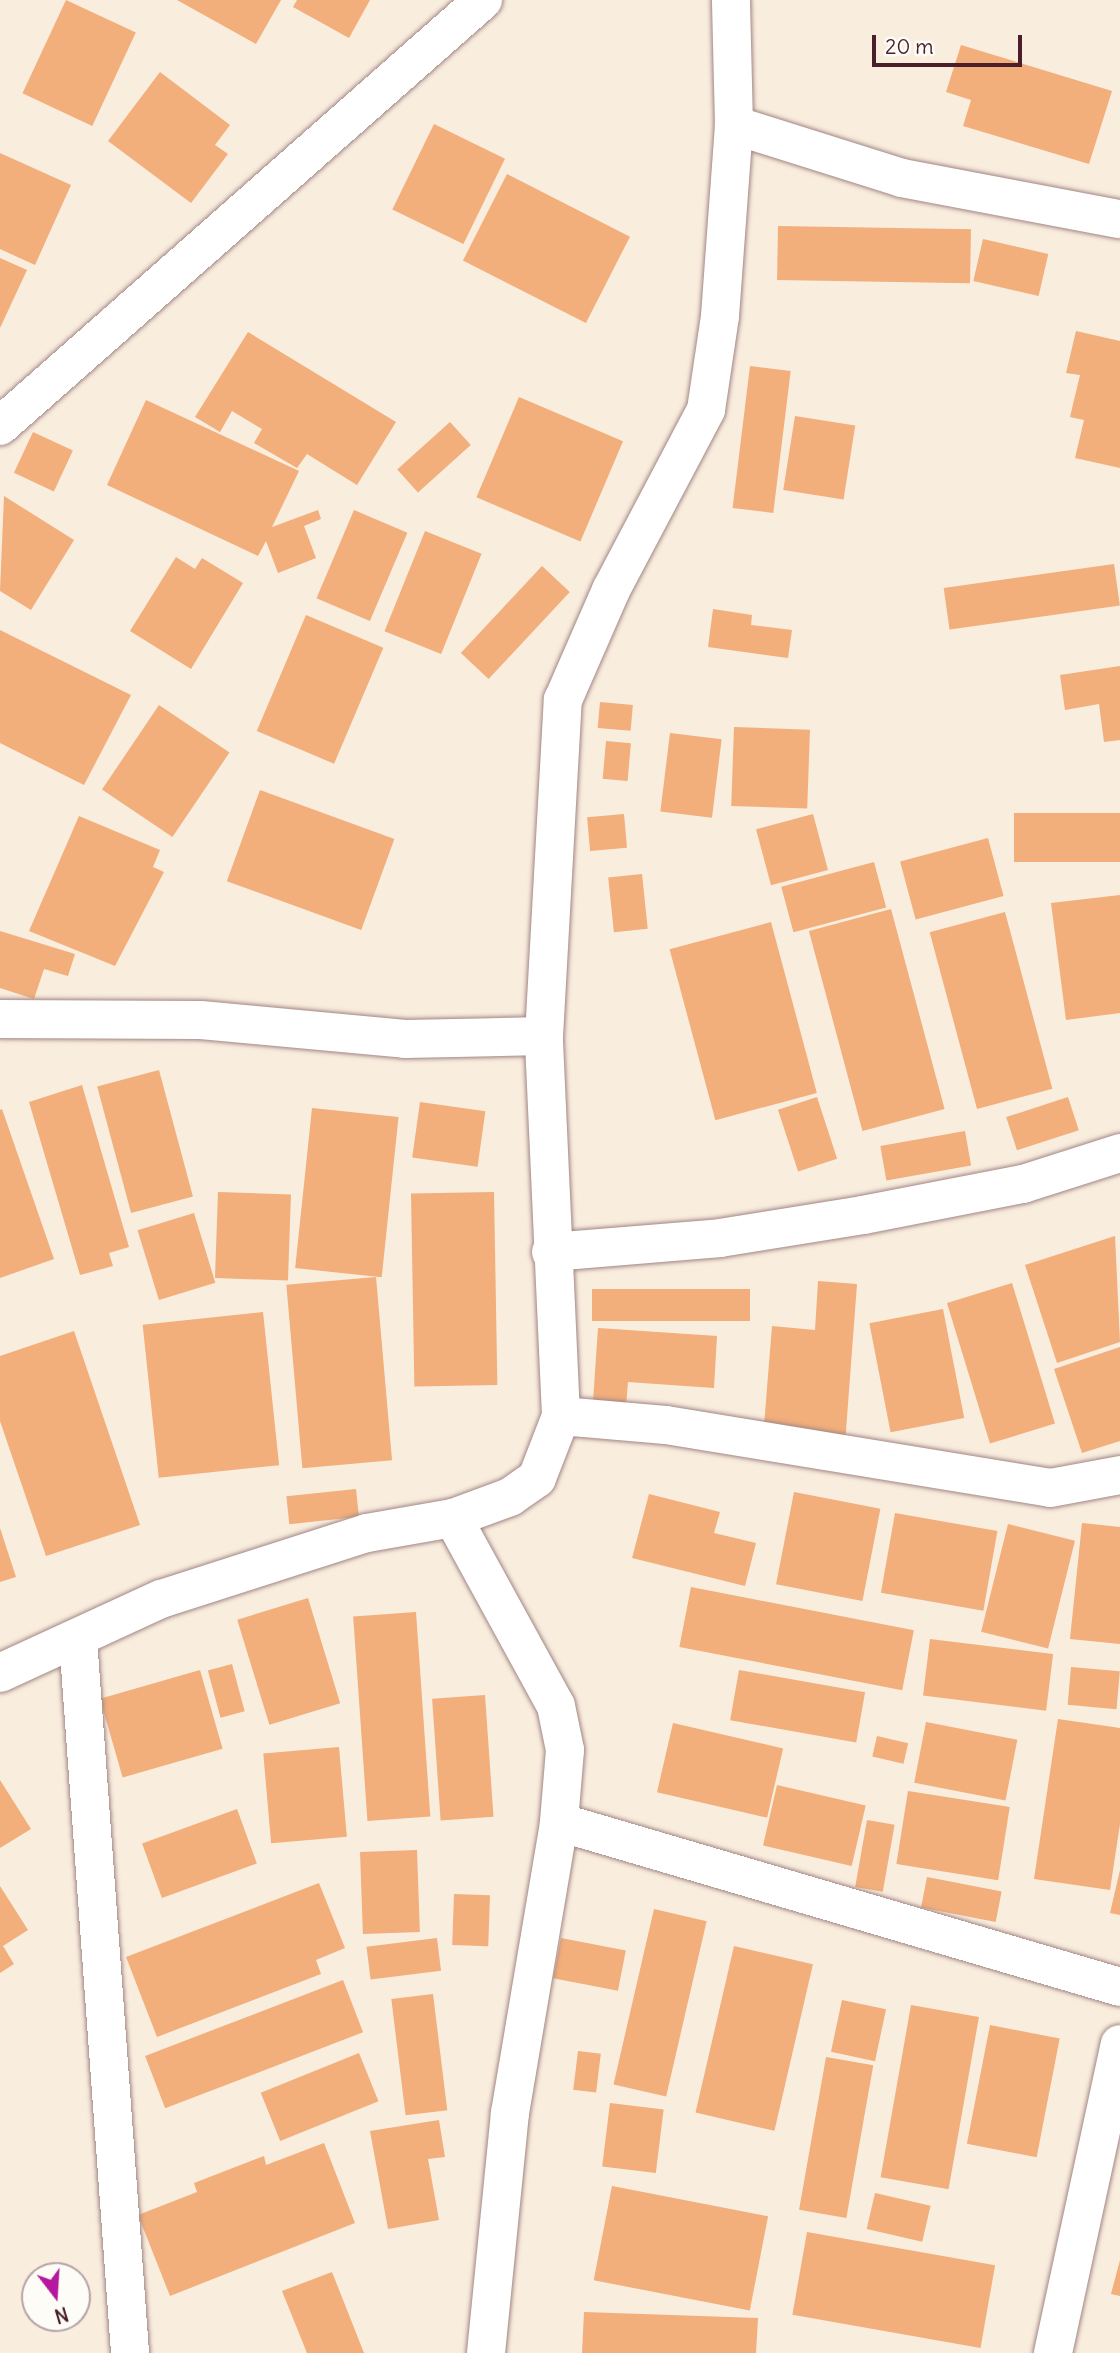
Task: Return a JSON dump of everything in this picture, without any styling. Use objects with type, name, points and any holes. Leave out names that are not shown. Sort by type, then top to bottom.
[{"type":"street","points":[[0,426],[483,0]]},
{"type":"street","points":[[0,1673],[174,1595],[367,1533],[453,1518],[510,1497],[537,1478],[561,1416],[551,1252],[544,1036],[563,700],[611,590],[706,410],[720,316],[734,125],[730,0]]},
{"type":"street","points":[[734,125],[902,178],[1120,219]]},
{"type":"street","points":[[0,1019],[201,1020],[405,1039],[544,1036]]},
{"type":"street","points":[[551,1252],[720,1238],[863,1215],[1023,1184],[1120,1153]]},
{"type":"street","points":[[561,1416],[666,1425],[1050,1488],[1120,1475]]},
{"type":"street","points":[[453,1518],[556,1706],[565,1750],[559,1822],[510,2113],[486,2353]]},
{"type":"street","points":[[78,1639],[130,2353]]},
{"type":"street","points":[[559,1822],[1120,1987]]},
{"type":"street","points":[[1053,2353],[1120,2043]]},
{"type":"building","points":[[66,0],[136,33],[92,126],[22,93]]},
{"type":"building","points":[[177,0],[281,0],[256,44]]},
{"type":"building","points":[[297,0],[370,0],[349,38],[293,7]]},
{"type":"building","points":[[961,45],[1112,91],[1089,164],[963,126],[971,100],[946,92]]},
{"type":"building","points":[[160,72],[230,125],[215,145],[228,154],[191,203],[108,141]]},
{"type":"building","points":[[434,124],[505,159],[463,244],[392,209]]},
{"type":"building","points":[[0,153],[71,185],[35,265],[0,249]]},
{"type":"building","points":[[507,174],[630,237],[586,323],[463,260]]},
{"type":"building","points":[[778,226],[971,229],[970,283],[777,280]]},
{"type":"building","points":[[983,239],[1048,254],[1039,296],[973,281]]},
{"type":"building","points":[[0,258],[27,270],[0,328]]},
{"type":"building","points":[[1076,331],[1120,341],[1120,468],[1075,458],[1084,420],[1070,417],[1080,375],[1066,373]]},
{"type":"building","points":[[248,332],[396,422],[357,485],[307,454],[297,468],[254,443],[262,429],[232,411],[220,432],[195,417]]},
{"type":"building","points":[[750,366],[791,371],[773,513],[733,508]]},
{"type":"building","points":[[519,397],[623,441],[580,541],[476,497]]},
{"type":"building","points":[[146,400],[299,471],[272,527],[318,510],[321,519],[304,526],[316,558],[278,573],[266,541],[258,556],[107,485]]},
{"type":"building","points":[[795,416],[855,426],[844,500],[783,490]]},
{"type":"building","points":[[450,422],[471,445],[418,493],[397,470]]},
{"type":"building","points":[[33,432],[73,451],[54,491],[14,473]]},
{"type":"building","points":[[4,496],[74,540],[31,610],[0,591]]},
{"type":"building","points":[[354,510],[407,533],[370,621],[316,598]]},
{"type":"building","points":[[425,531],[482,554],[441,654],[385,631]]},
{"type":"building","points":[[176,557],[195,569],[202,558],[243,583],[191,669],[130,631]]},
{"type":"building","points":[[1114,564],[1120,606],[950,630],[944,588]]},
{"type":"building","points":[[542,566],[570,592],[489,679],[461,653]]},
{"type":"building","points":[[713,609],[752,615],[751,625],[792,630],[788,658],[708,647]]},
{"type":"building","points":[[306,615],[383,648],[334,764],[257,731]]},
{"type":"building","points":[[0,630],[131,695],[84,785],[0,743]]},
{"type":"building","points":[[1120,666],[1120,740],[1104,742],[1099,704],[1065,710],[1060,675]]},
{"type":"building","points":[[600,702],[633,705],[631,731],[598,728]]},
{"type":"building","points":[[159,705],[229,753],[172,837],[102,790]]},
{"type":"building","points":[[734,727],[810,730],[807,809],[731,806]]},
{"type":"building","points":[[670,733],[722,739],[712,818],[660,811]]},
{"type":"building","points":[[606,741],[631,743],[628,781],[603,779]]},
{"type":"building","points":[[260,790],[394,839],[361,930],[227,881]]},
{"type":"building","points":[[1014,813],[1120,813],[1120,862],[1014,862]]},
{"type":"building","points":[[624,814],[627,848],[590,851],[587,817]]},
{"type":"building","points":[[813,814],[828,870],[771,885],[756,829]]},
{"type":"building","points":[[79,816],[160,850],[153,867],[164,872],[115,966],[29,931]]},
{"type":"building","points":[[988,838],[1004,896],[916,920],[900,862]]},
{"type":"building","points":[[874,862],[886,907],[793,932],[781,887]]},
{"type":"building","points":[[642,874],[648,929],[614,932],[608,878]]},
{"type":"building","points":[[1120,895],[1120,1013],[1066,1020],[1051,903]]},
{"type":"building","points":[[891,909],[945,1109],[862,1131],[809,931]]},
{"type":"building","points":[[1005,912],[1052,1089],[977,1109],[930,932]]},
{"type":"building","points":[[771,922],[817,1093],[715,1120],[670,949]]},
{"type":"building","points":[[0,931],[75,954],[68,976],[44,969],[34,999],[0,988]]},
{"type":"building","points":[[159,1070],[193,1197],[131,1213],[97,1087]]},
{"type":"building","points":[[82,1085],[129,1247],[109,1253],[113,1266],[80,1275],[29,1102]]},
{"type":"building","points":[[817,1097],[837,1159],[798,1171],[778,1110]]},
{"type":"building","points":[[1068,1097],[1079,1130],[1017,1150],[1006,1117]]},
{"type":"building","points":[[420,1102],[485,1111],[478,1167],[412,1157]]},
{"type":"building","points":[[312,1108],[399,1117],[382,1277],[295,1268]]},
{"type":"building","points":[[2,1109],[54,1259],[0,1278],[0,1110]]},
{"type":"building","points":[[965,1131],[971,1165],[886,1180],[880,1146]]},
{"type":"building","points":[[218,1192],[291,1195],[288,1280],[215,1278]]},
{"type":"building","points":[[494,1192],[497,1385],[414,1386],[411,1193]]},
{"type":"building","points":[[194,1213],[215,1283],[159,1300],[138,1230]]},
{"type":"building","points":[[1115,1236],[1120,1342],[1057,1363],[1025,1265]]},
{"type":"building","points":[[376,1277],[392,1460],[302,1468],[286,1285]]},
{"type":"building","points":[[818,1281],[857,1284],[845,1444],[763,1438],[772,1326],[815,1330]]},
{"type":"building","points":[[1012,1283],[1055,1424],[990,1443],[947,1303]]},
{"type":"building","points":[[592,1289],[750,1289],[750,1321],[592,1321]]},
{"type":"building","points":[[943,1309],[964,1418],[891,1432],[869,1323]]},
{"type":"building","points":[[263,1312],[279,1465],[159,1478],[143,1325]]},
{"type":"building","points":[[598,1328],[717,1336],[714,1388],[628,1382],[625,1418],[592,1416]]},
{"type":"building","points":[[74,1331],[140,1525],[46,1556],[0,1421],[0,1356]]},
{"type":"building","points":[[1120,1347],[1120,1441],[1082,1453],[1054,1369]]},
{"type":"building","points":[[356,1489],[359,1517],[289,1524],[286,1496]]},
{"type":"building","points":[[794,1492],[880,1509],[862,1601],[776,1584]]},
{"type":"building","points":[[649,1494],[720,1512],[714,1533],[756,1543],[745,1586],[632,1558]]},
{"type":"building","points":[[895,1513],[997,1531],[983,1611],[881,1593]]},
{"type":"building","points":[[1082,1523],[1120,1527],[1120,1644],[1070,1639]]},
{"type":"building","points":[[1008,1524],[1075,1541],[1048,1648],[981,1632]]},
{"type":"building","points":[[0,1528],[16,1577],[0,1582]]},
{"type":"building","points":[[691,1587],[914,1630],[902,1690],[679,1647]]},
{"type":"building","points":[[308,1598],[340,1703],[269,1725],[237,1620]]},
{"type":"building","points":[[416,1612],[430,1817],[367,1821],[353,1616]]},
{"type":"building","points":[[930,1639],[1053,1654],[1046,1711],[923,1696]]},
{"type":"building","points":[[232,1664],[245,1711],[221,1718],[208,1670]]},
{"type":"building","points":[[1071,1667],[1120,1671],[1117,1709],[1068,1705]]},
{"type":"building","points":[[200,1670],[223,1749],[123,1777],[100,1699]]},
{"type":"building","points":[[739,1670],[865,1692],[856,1742],[730,1720]]},
{"type":"building","points":[[485,1695],[494,1817],[441,1820],[432,1699]]},
{"type":"building","points":[[1058,1719],[1120,1728],[1120,1824],[1110,1890],[1034,1879]]},
{"type":"building","points":[[926,1722],[1017,1740],[1005,1801],[914,1783]]},
{"type":"building","points":[[673,1723],[783,1748],[767,1818],[657,1792]]},
{"type":"building","points":[[877,1736],[908,1743],[903,1764],[872,1756]]},
{"type":"building","points":[[339,1747],[347,1837],[271,1843],[263,1754]]},
{"type":"building","points":[[0,1780],[31,1829],[0,1848]]},
{"type":"building","points":[[777,1785],[866,1805],[852,1866],[763,1845]]},
{"type":"building","points":[[908,1791],[1010,1807],[998,1880],[896,1864]]},
{"type":"building","points":[[237,1809],[257,1864],[162,1898],[142,1844]]},
{"type":"building","points":[[867,1820],[895,1825],[883,1892],[855,1887]]},
{"type":"building","points":[[417,1850],[420,1932],[363,1934],[360,1852]]},
{"type":"building","points":[[1120,1870],[1120,1915],[1110,1913]]},
{"type":"building","points":[[927,1877],[1002,1892],[996,1922],[921,1907]]},
{"type":"building","points":[[319,1883],[345,1948],[316,1960],[321,1974],[157,2037],[126,1957]]},
{"type":"building","points":[[0,1886],[28,1930],[3,1946],[14,1964],[0,1973]]},
{"type":"building","points":[[454,1894],[490,1895],[488,1946],[452,1945]]},
{"type":"building","points":[[654,1909],[707,1921],[666,2097],[614,2084]]},
{"type":"building","points":[[437,1938],[441,1971],[371,1979],[367,1947]]},
{"type":"building","points":[[561,1938],[626,1951],[618,1991],[553,1978]]},
{"type":"building","points":[[734,1946],[813,1964],[774,2131],[696,2113]]},
{"type":"building","points":[[343,1980],[363,2032],[165,2108],[145,2056]]},
{"type":"building","points":[[433,1994],[447,2110],[406,2115],[391,1999]]},
{"type":"building","points":[[842,2000],[886,2009],[875,2061],[831,2052]]},
{"type":"building","points":[[911,2005],[979,2017],[949,2189],[881,2177]]},
{"type":"building","points":[[990,2025],[1060,2039],[1037,2157],[967,2144]]},
{"type":"building","points":[[578,2051],[601,2054],[596,2093],[573,2090]]},
{"type":"building","points":[[359,2053],[378,2101],[280,2141],[261,2093]]},
{"type":"building","points":[[826,2057],[873,2065],[846,2218],[799,2210]]},
{"type":"building","points":[[610,2103],[664,2110],[656,2173],[602,2167]]},
{"type":"building","points":[[439,2120],[445,2157],[428,2159],[439,2220],[388,2229],[370,2131]]},
{"type":"building","points":[[324,2143],[355,2223],[170,2296],[138,2215],[197,2192],[194,2183],[264,2156],[266,2165]]},
{"type":"building","points":[[612,2186],[768,2216],[750,2311],[594,2280]]},
{"type":"building","points":[[875,2193],[931,2206],[922,2242],[867,2229]]},
{"type":"building","points":[[807,2232],[995,2265],[981,2348],[792,2315]]},
{"type":"building","points":[[1120,2260],[1120,2296],[1111,2294]]},
{"type":"building","points":[[332,2272],[364,2353],[307,2353],[282,2291]]},
{"type":"building","points":[[584,2312],[758,2318],[756,2353],[582,2353]]}]
